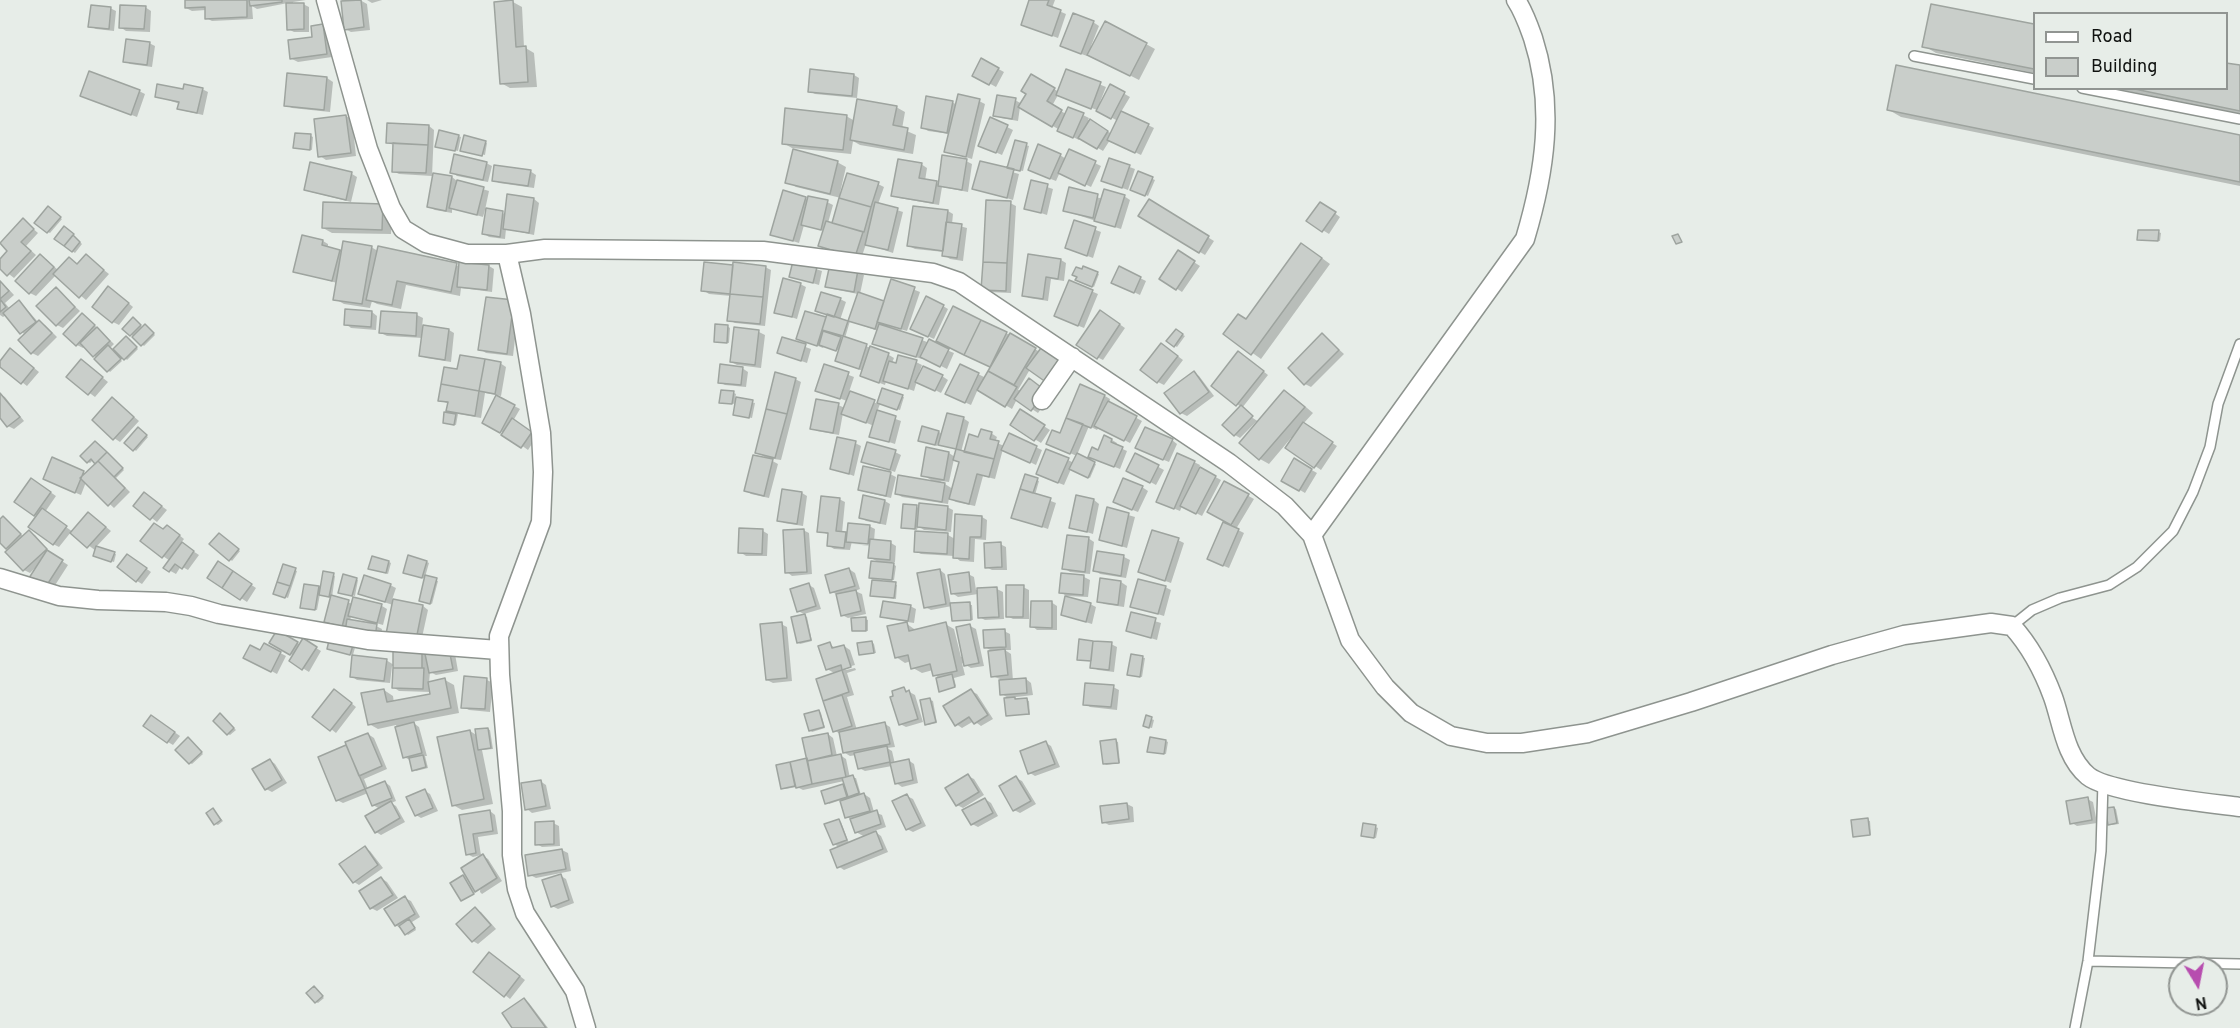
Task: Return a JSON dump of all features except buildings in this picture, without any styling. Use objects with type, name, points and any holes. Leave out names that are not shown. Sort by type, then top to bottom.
[{"type":"street","points":[[326,0],[368,149],[391,208],[403,229],[426,243],[467,254],[507,254],[545,249],[763,251],[933,273],[959,282],[1072,357],[1149,412],[1229,463],[1285,506],[1311,535],[1350,640],[1385,687],[1411,713],[1451,735],[1487,743],[1522,743],[1588,733],[1832,655],[1904,635],[1991,623],[2012,626],[2040,665],[2054,699],[2065,739],[2088,776],[2103,782],[2165,796],[2240,807]]},
{"type":"street","points":[[1311,535],[1525,239],[1539,186],[1547,117],[1540,62],[1524,12],[1516,0]]},
{"type":"street","points":[[507,254],[521,314],[541,433],[543,472],[541,522],[499,636],[498,650],[512,811],[512,855],[517,889],[525,913],[575,991],[586,1028]]},
{"type":"street","points":[[1042,400],[1072,357]]},
{"type":"street","points":[[0,578],[59,597],[166,602],[219,614],[369,640],[498,650]]},
{"type":"lane","points":[[1914,56],[2033,79]]},
{"type":"lane","points":[[2092,90],[2240,119]]},
{"type":"lane","points":[[2012,626],[2032,610],[2041,606],[2060,598],[2109,585],[2137,567],[2173,531],[2193,492],[2206,456],[2218,404],[2240,344]]},
{"type":"lane","points":[[2075,1028],[2088,961],[2101,851],[2103,782]]},
{"type":"lane","points":[[2088,961],[2240,964]]}]
